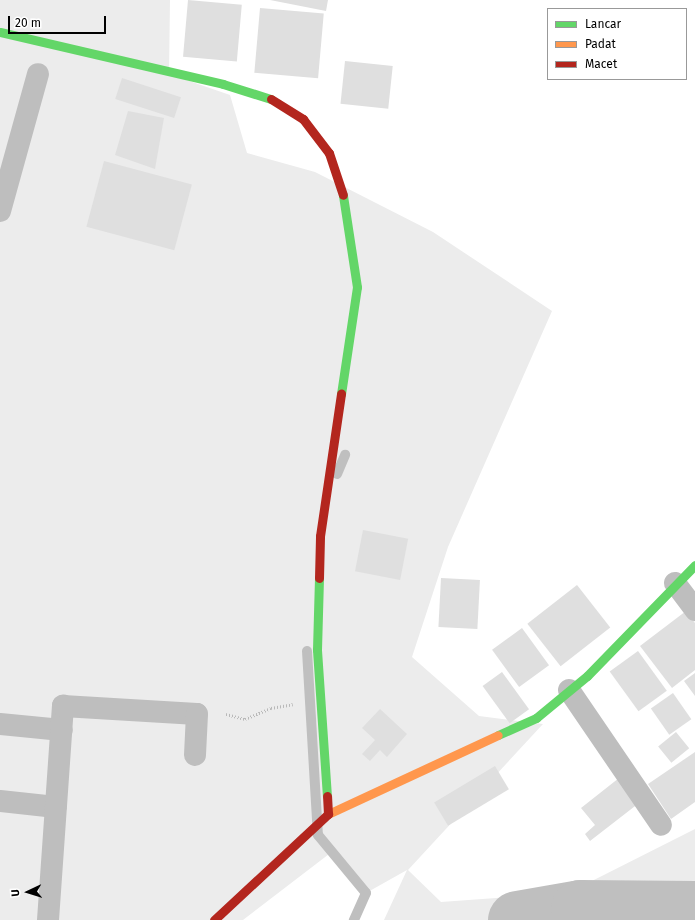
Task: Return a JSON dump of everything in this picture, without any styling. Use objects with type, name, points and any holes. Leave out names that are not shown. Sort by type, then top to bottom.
[{"type":"street","points":[[0,32],[223,84],[271,99],[303,119],[329,153],[344,199],[357,287],[320,536],[317,650],[325,817]]},
{"type":"street","points":[[0,211],[7,153],[38,74]]},
{"type":"street","points":[[214,920],[325,817],[446,756],[536,718],[587,676],[675,583],[695,564]]},
{"type":"street","points":[[675,583],[695,610]]},
{"type":"street","points":[[569,690],[661,825]]},
{"type":"street","points":[[48,920],[63,706],[197,714],[195,754]]},
{"type":"street","points":[[0,724],[62,730]]},
{"type":"street","points":[[0,801],[56,807]]},
{"type":"path","points":[[219,712],[245,719],[271,708],[300,703],[320,704]]},
{"type":"shaded area","points":[[0,0],[170,0],[169,74],[230,95],[247,153],[315,172],[433,232],[552,311],[448,547],[412,657],[479,716],[543,724],[408,870],[441,902],[523,896],[584,885],[695,829],[695,896],[617,895],[495,920],[384,920],[407,870],[366,893],[333,851],[243,920],[0,920]]},
{"type":"shaded area","points":[[580,909],[695,910],[695,920],[517,920]]},
{"type":"building","points":[[188,0],[242,5],[237,61],[183,57]]},
{"type":"building","points":[[270,0],[328,0],[326,11]]},
{"type":"building","points":[[260,8],[324,14],[318,78],[254,73]]},
{"type":"building","points":[[345,61],[393,66],[388,109],[341,104]]},
{"type":"building","points":[[122,78],[181,97],[174,118],[115,99]]},
{"type":"building","points":[[128,111],[164,118],[155,169],[115,155]]},
{"type":"building","points":[[104,161],[192,185],[174,250],[86,227]]},
{"type":"building","points":[[363,530],[408,539],[400,580],[355,571]]},
{"type":"building","points":[[441,578],[480,580],[477,629],[438,627]]},
{"type":"building","points":[[577,585],[610,628],[561,666],[527,624]]},
{"type":"building","points":[[686,611],[695,623],[695,670],[672,688],[640,646]]},
{"type":"building","points":[[522,628],[549,665],[519,687],[492,650]]},
{"type":"building","points":[[638,651],[667,691],[638,711],[610,672]]},
{"type":"building","points":[[502,672],[529,709],[510,723],[483,686]]},
{"type":"building","points":[[695,673],[695,696],[684,681]]},
{"type":"building","points":[[673,693],[691,719],[669,735],[651,708]]},
{"type":"building","points":[[380,709],[407,734],[387,757],[380,750],[370,761],[362,754],[375,740],[362,728]]},
{"type":"building","points":[[676,732],[689,748],[671,763],[658,746]]},
{"type":"building","points":[[695,752],[695,802],[671,819],[648,784]]},
{"type":"building","points":[[495,766],[509,789],[448,826],[434,803]]},
{"type":"building","points":[[619,778],[639,803],[590,841],[585,834],[595,825],[581,808]]},
{"type":"waterway","points":[[337,474],[345,455]]},
{"type":"waterway","points":[[307,651],[318,835],[366,893],[354,920]]},
{"type":"waterway","points":[[517,920],[580,909],[695,910]]},
{"type":"waterway","points":[[662,920],[695,912]]},
{"type":"traffic: fast","points":[[0,32],[223,84],[271,99]]},
{"type":"traffic: fast","points":[[341,394],[357,287],[343,195]]},
{"type":"traffic: fast","points":[[498,735],[536,718],[587,676],[695,565]]},
{"type":"traffic: fast","points":[[319,578],[317,650],[327,796]]},
{"type":"traffic: slow","points":[[328,814],[498,735]]},
{"type":"traffic: jam","points":[[271,99],[303,119],[329,153],[343,195]]},
{"type":"traffic: jam","points":[[319,578],[320,536],[341,394]]},
{"type":"traffic: jam","points":[[214,920],[328,814],[327,796]]}]
